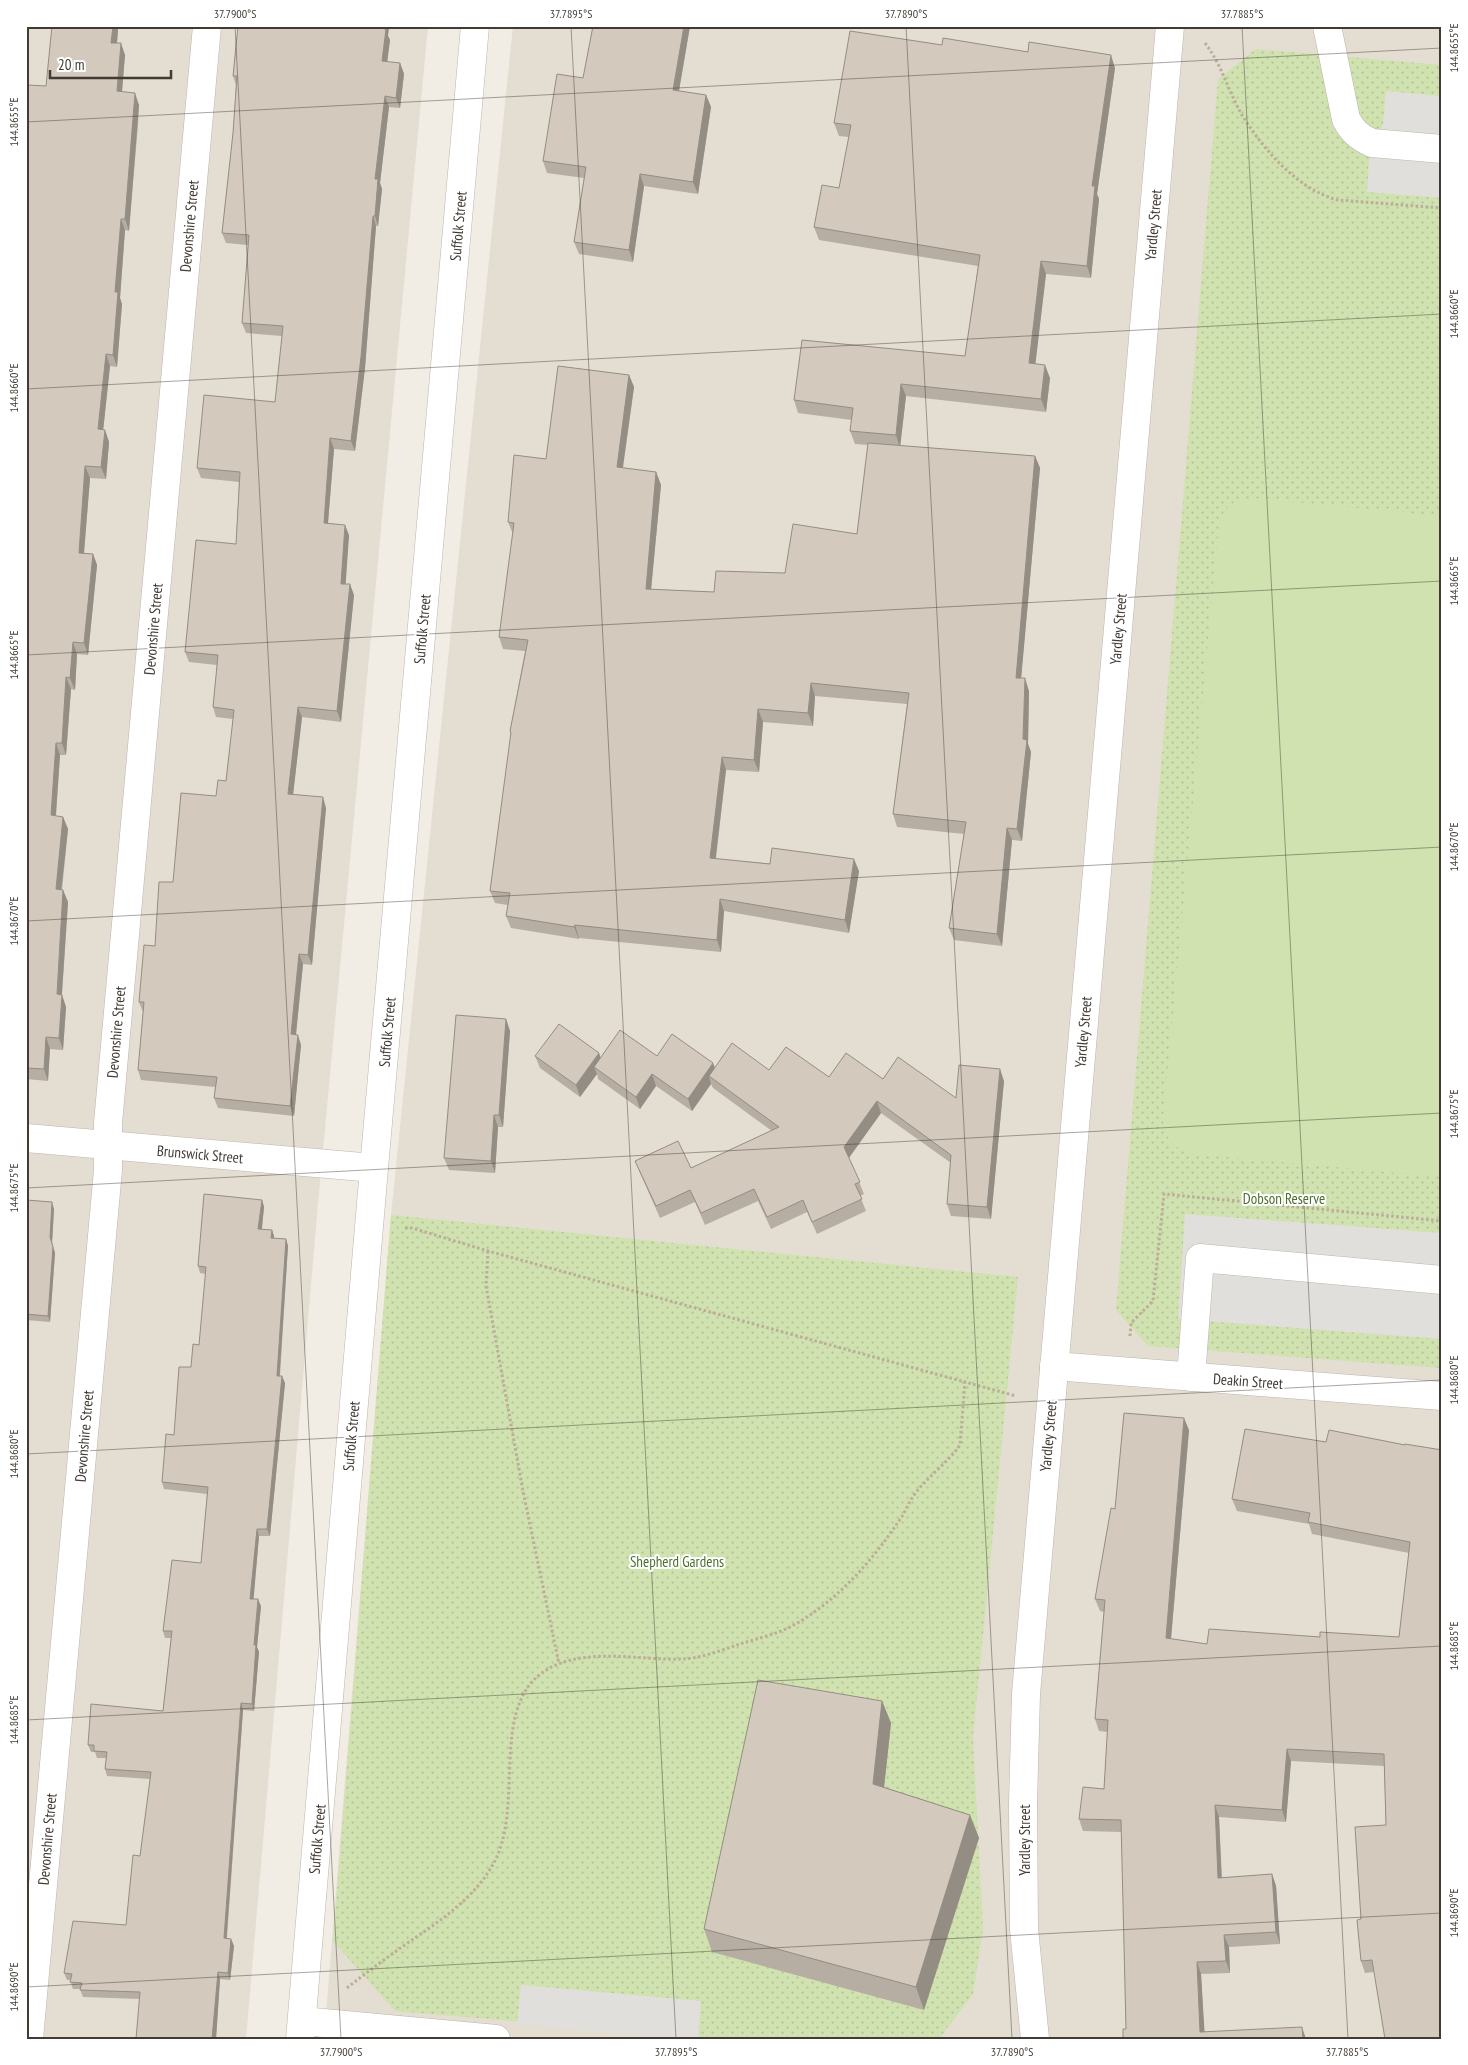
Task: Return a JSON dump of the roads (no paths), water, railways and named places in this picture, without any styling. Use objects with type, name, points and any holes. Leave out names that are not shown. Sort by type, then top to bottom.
[{"type":"street","name":"Devonshire Street","points":[[29,2039],[108,1170],[108,1123],[207,26]]},
{"type":"street","name":"Suffolk Street","points":[[301,2030],[374,1168],[475,26]]},
{"type":"street","name":"Yardley Street","points":[[1035,2039],[1024,1929],[1023,1804],[1026,1694],[1170,26]]},
{"type":"street","points":[[1327,26],[1346,119],[1352,130],[1361,138],[1372,143],[1442,149]]},
{"type":"street","name":"Brunswick Street","points":[[26,1138],[374,1168]]},
{"type":"street","points":[[1191,1377],[1200,1258],[1442,1280]]},
{"type":"street","name":"Deakin Street","points":[[1054,1366],[1442,1396]]},
{"type":"street","points":[[301,2030],[496,2039]]},
{"type":"park label","name":"Dobson Reserve","points":[[1284,1198]]},
{"type":"park label","name":"Shepherd Gardens","points":[[677,1561]]}]
